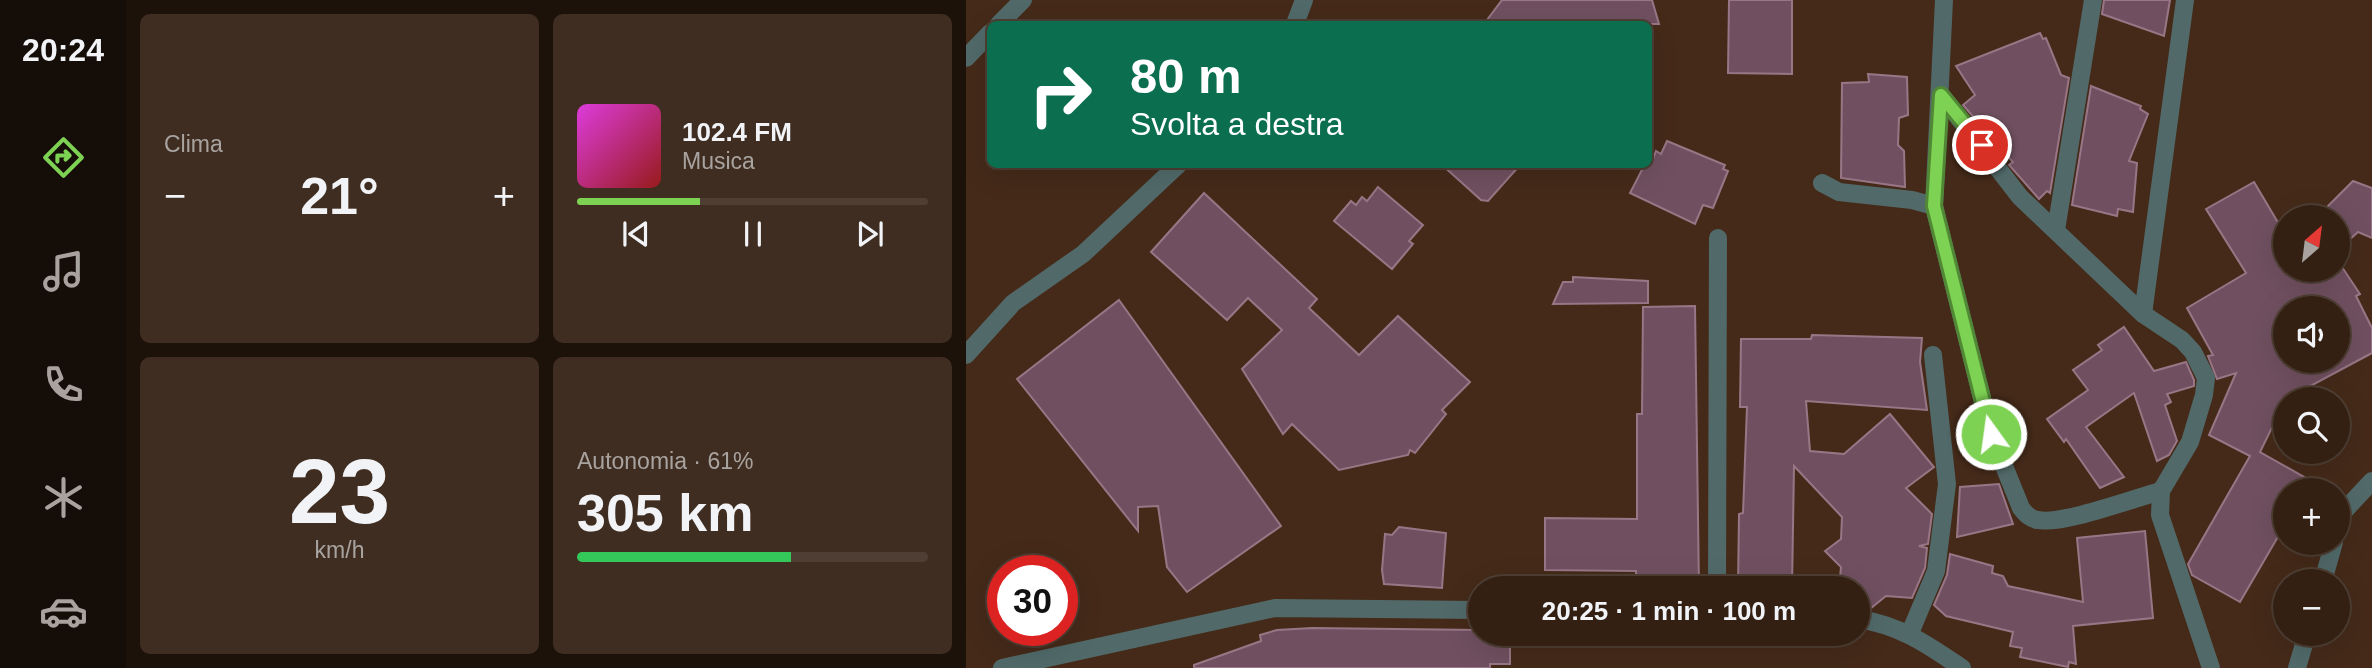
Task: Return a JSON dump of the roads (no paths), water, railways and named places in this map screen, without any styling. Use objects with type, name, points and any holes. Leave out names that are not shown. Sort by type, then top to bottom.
[{"type":"street","points":[[1002,21],[1023,0]]},
{"type":"street","points":[[1295,21],[1304,0]]},
{"type":"street","points":[[1944,0],[1934,206],[1991,434],[2021,508],[2029,517],[2040,521],[2069,517],[2161,491]]},
{"type":"street","points":[[2056,230],[2093,0]]},
{"type":"street","points":[[2143,314],[2185,0]]},
{"type":"street","points":[[966,58],[987,36]]},
{"type":"street","points":[[1941,95],[2020,197],[2143,314],[2182,340],[2193,352],[2206,378],[2204,395],[2190,442],[2161,491],[2160,515],[2211,668]]},
{"type":"street","points":[[966,355],[1013,303],[1083,254],[1175,168]]},
{"type":"street","points":[[1822,183],[1839,192],[1912,200],[1934,206]]},
{"type":"street","points":[[1717,576],[1718,238]]},
{"type":"street","points":[[1910,632],[1936,571],[1947,484],[1933,355]]},
{"type":"street","points":[[2350,505],[2372,481]]},
{"type":"street","points":[[1002,668],[1275,608],[1468,611]]},
{"type":"street","points":[[1870,620],[1883,622],[1910,632],[1962,668]]},
{"type":"street","points":[[2297,668],[2303,646]]}]
